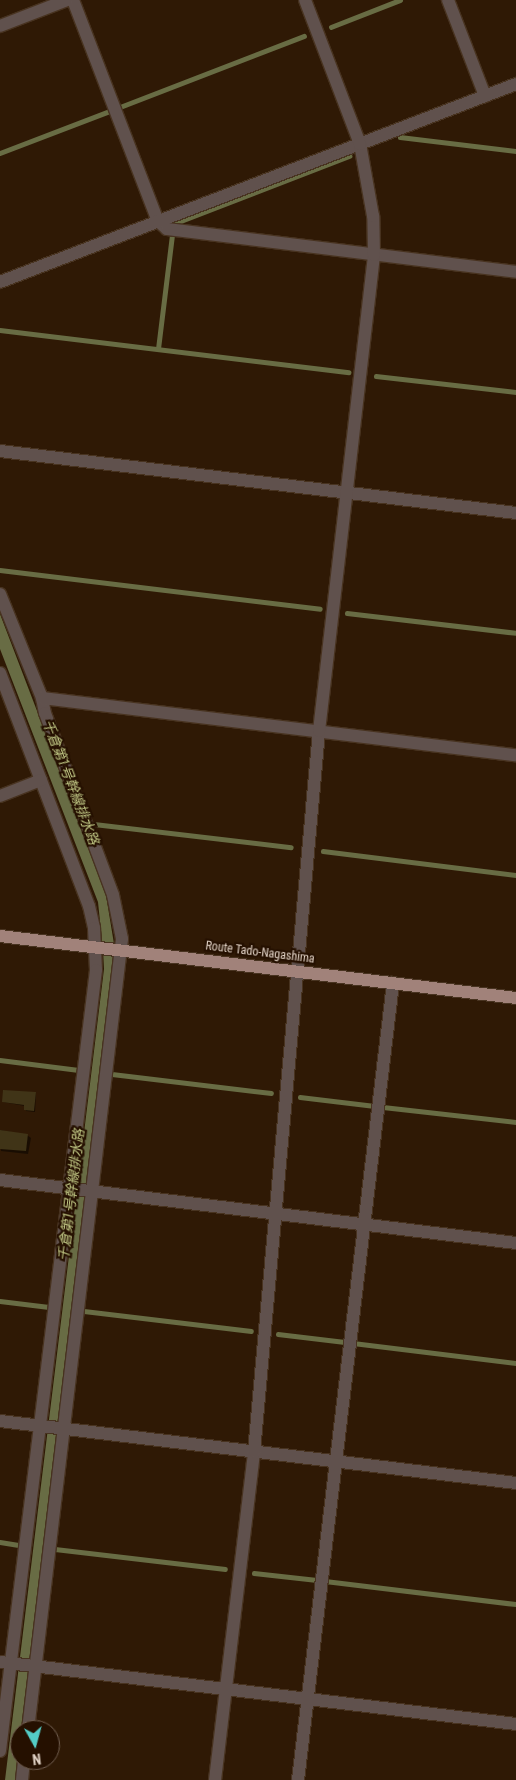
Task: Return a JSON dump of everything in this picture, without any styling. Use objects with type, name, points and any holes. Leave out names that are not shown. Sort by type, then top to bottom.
[{"type":"main road","name":"Route Tado-Nagashima","points":[[0,936],[516,998]]},
{"type":"street","points":[[0,26],[67,0]]},
{"type":"street","points":[[73,0],[158,222],[166,229],[516,272]]},
{"type":"street","points":[[214,1780],[254,1452],[319,731],[374,255],[373,216],[360,144],[305,0]]},
{"type":"street","points":[[448,0],[485,96]]},
{"type":"street","points":[[0,282],[516,84]]},
{"type":"street","points":[[0,451],[516,514]]},
{"type":"street","points":[[0,594],[42,698],[45,713],[113,896],[120,950],[29,1720]]},
{"type":"street","points":[[0,673],[89,906],[97,948],[71,1188],[42,1426],[8,1663],[0,1751]]},
{"type":"street","points":[[42,698],[516,754]]},
{"type":"street","points":[[0,796],[41,780]]},
{"type":"street","points":[[298,1780],[393,983]]},
{"type":"street","points":[[0,1180],[516,1243]]},
{"type":"street","points":[[0,1421],[516,1484]]},
{"type":"street","points":[[8,1663],[516,1724]]},
{"type":"shaded area","points":[[0,614],[105,889],[115,950],[23,1720],[12,1720],[104,969],[98,902],[0,649]]},
{"type":"shaded area","points":[[10,1739],[10,1770],[17,1770],[16,1780],[5,1780]]},
{"type":"building","points":[[3,1090],[36,1092],[34,1111],[24,1110],[24,1105],[2,1102]]},
{"type":"building","points":[[0,1130],[28,1134],[26,1151],[0,1149]]},
{"type":"waterway","points":[[331,27],[400,0]]},
{"type":"waterway","points":[[120,107],[304,36]]},
{"type":"waterway","points":[[0,153],[110,111]]},
{"type":"waterway","points":[[400,137],[516,151]]},
{"type":"waterway","points":[[173,224],[349,156]]},
{"type":"waterway","points":[[158,349],[172,235]]},
{"type":"waterway","points":[[0,330],[348,372]]},
{"type":"waterway","points":[[376,376],[516,392]]},
{"type":"waterway","points":[[0,570],[320,609]]},
{"type":"waterway","points":[[347,613],[516,633]]},
{"type":"waterway","name":"千倉第1号幹線排水路","points":[[94,824],[291,847]]},
{"type":"waterway","points":[[323,851],[516,875]]},
{"type":"waterway","points":[[0,1060],[78,1070]]},
{"type":"waterway","points":[[112,1074],[271,1093]]},
{"type":"waterway","points":[[300,1097],[374,1106]]},
{"type":"waterway","points":[[383,1107],[516,1122]]},
{"type":"waterway","points":[[0,1301],[49,1307]]},
{"type":"waterway","points":[[84,1311],[251,1331]]},
{"type":"waterway","points":[[278,1334],[345,1342]]},
{"type":"waterway","points":[[353,1343],[516,1363]]},
{"type":"waterway","points":[[0,1542],[20,1545]]},
{"type":"waterway","points":[[55,1549],[225,1569]]},
{"type":"waterway","points":[[254,1573],[317,1580]]},
{"type":"waterway","points":[[325,1581],[516,1604]]}]
